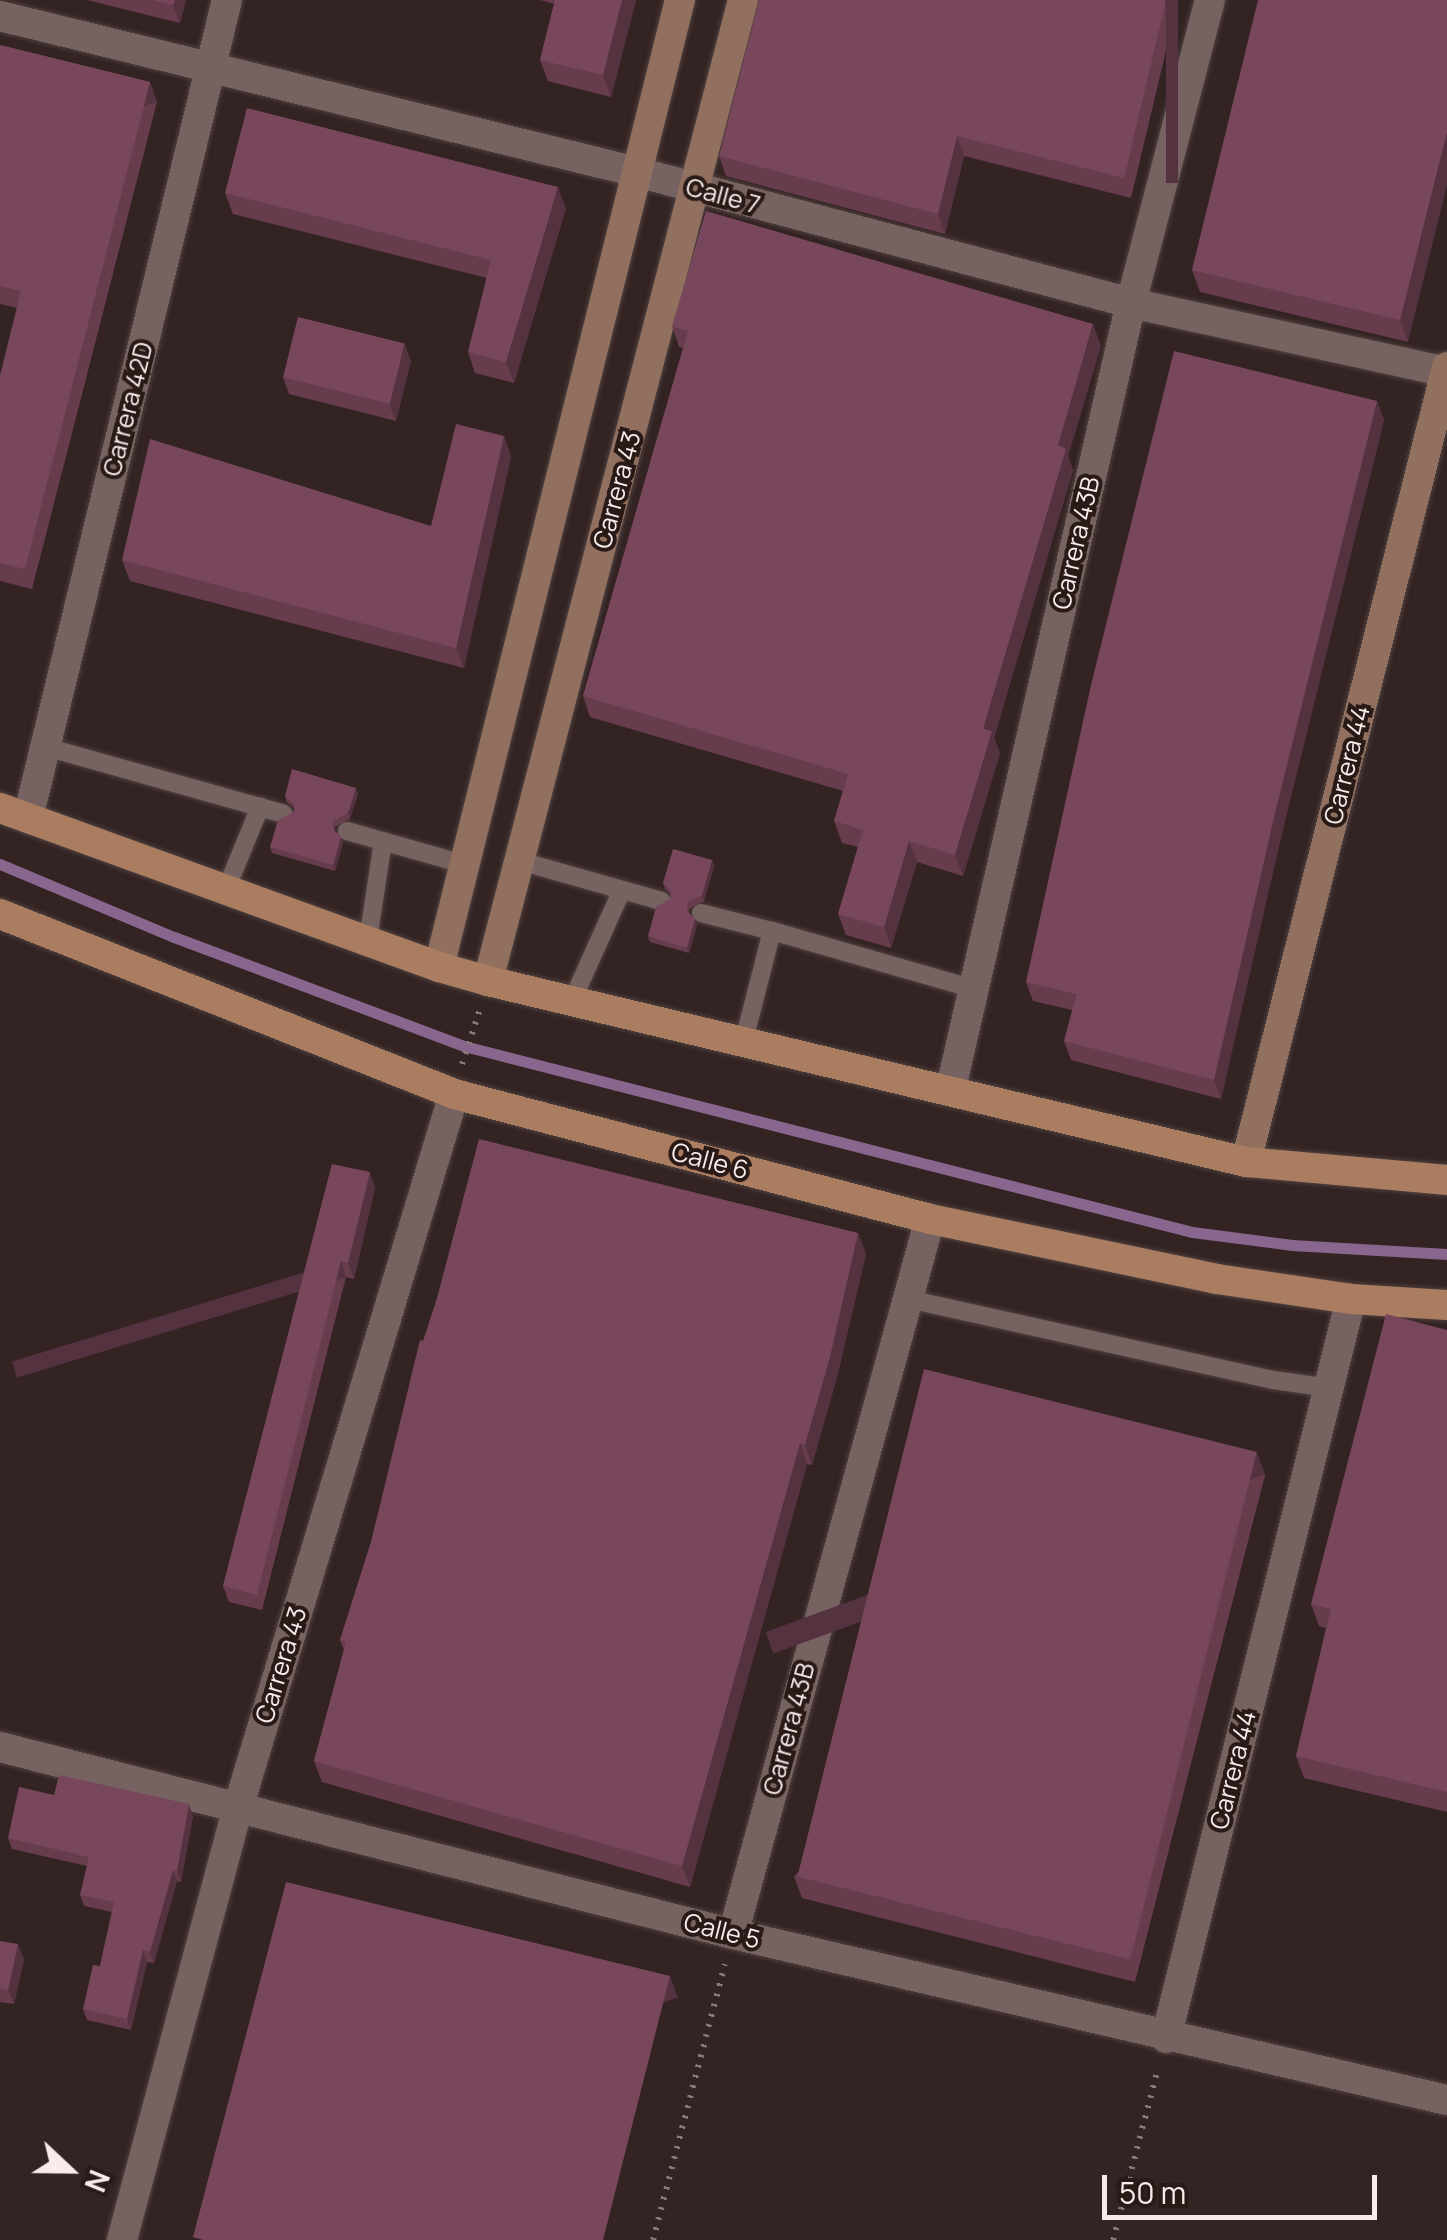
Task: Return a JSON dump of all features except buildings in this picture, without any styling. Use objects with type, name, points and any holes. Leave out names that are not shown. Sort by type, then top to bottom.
[{"type":"main road","points":[[14,813],[439,967],[488,980],[951,1088],[1246,1162],[1447,1180]]},
{"type":"main road","name":"Calle 6","points":[[1,917],[454,1094],[930,1219],[1217,1279],[1351,1299],[1447,1305]]},
{"type":"street","name":"Carrera 42D","points":[[14,813],[46,747],[226,0]]},
{"type":"street","points":[[439,967],[468,865],[680,0]]},
{"type":"street","name":"Carrera 43","points":[[488,980],[744,0]]},
{"type":"street","name":"Carrera 43B","points":[[951,1088],[1131,303],[1210,0]]},
{"type":"street","name":"Calle 7","points":[[0,16],[637,172],[1131,303],[1447,370]]},
{"type":"street","name":"Carrera 44","points":[[1246,1162],[1447,370]]},
{"type":"street","name":"Carrera 43","points":[[122,2240],[238,1808],[454,1094]]},
{"type":"street","name":"Carrera 43B","points":[[732,1934],[930,1219]]},
{"type":"street","name":"Carrera 44","points":[[1166,2038],[1351,1299]]},
{"type":"street","name":"Calle 5","points":[[0,1746],[732,1934],[1166,2038],[1447,2100]]},
{"type":"lane","points":[[46,747],[284,814]]},
{"type":"lane","points":[[228,888],[260,807]]},
{"type":"lane","points":[[347,831],[468,865]]},
{"type":"lane","points":[[368,940],[383,841]]},
{"type":"lane","points":[[520,861],[662,902]]},
{"type":"lane","points":[[572,1001],[622,890]]},
{"type":"lane","points":[[701,913],[974,989]]},
{"type":"lane","points":[[744,1040],[772,931]]},
{"type":"lane","points":[[908,1298],[1273,1380],[1329,1388]]},
{"type":"path","points":[[464,1058],[471,1036]]},
{"type":"path","points":[[652,2240],[732,1934]]},
{"type":"path","points":[[1113,2240],[1166,2038]]},
{"type":"waterway","points":[[0,864],[174,937],[464,1046],[1192,1232],[1292,1245],[1447,1254]]}]
